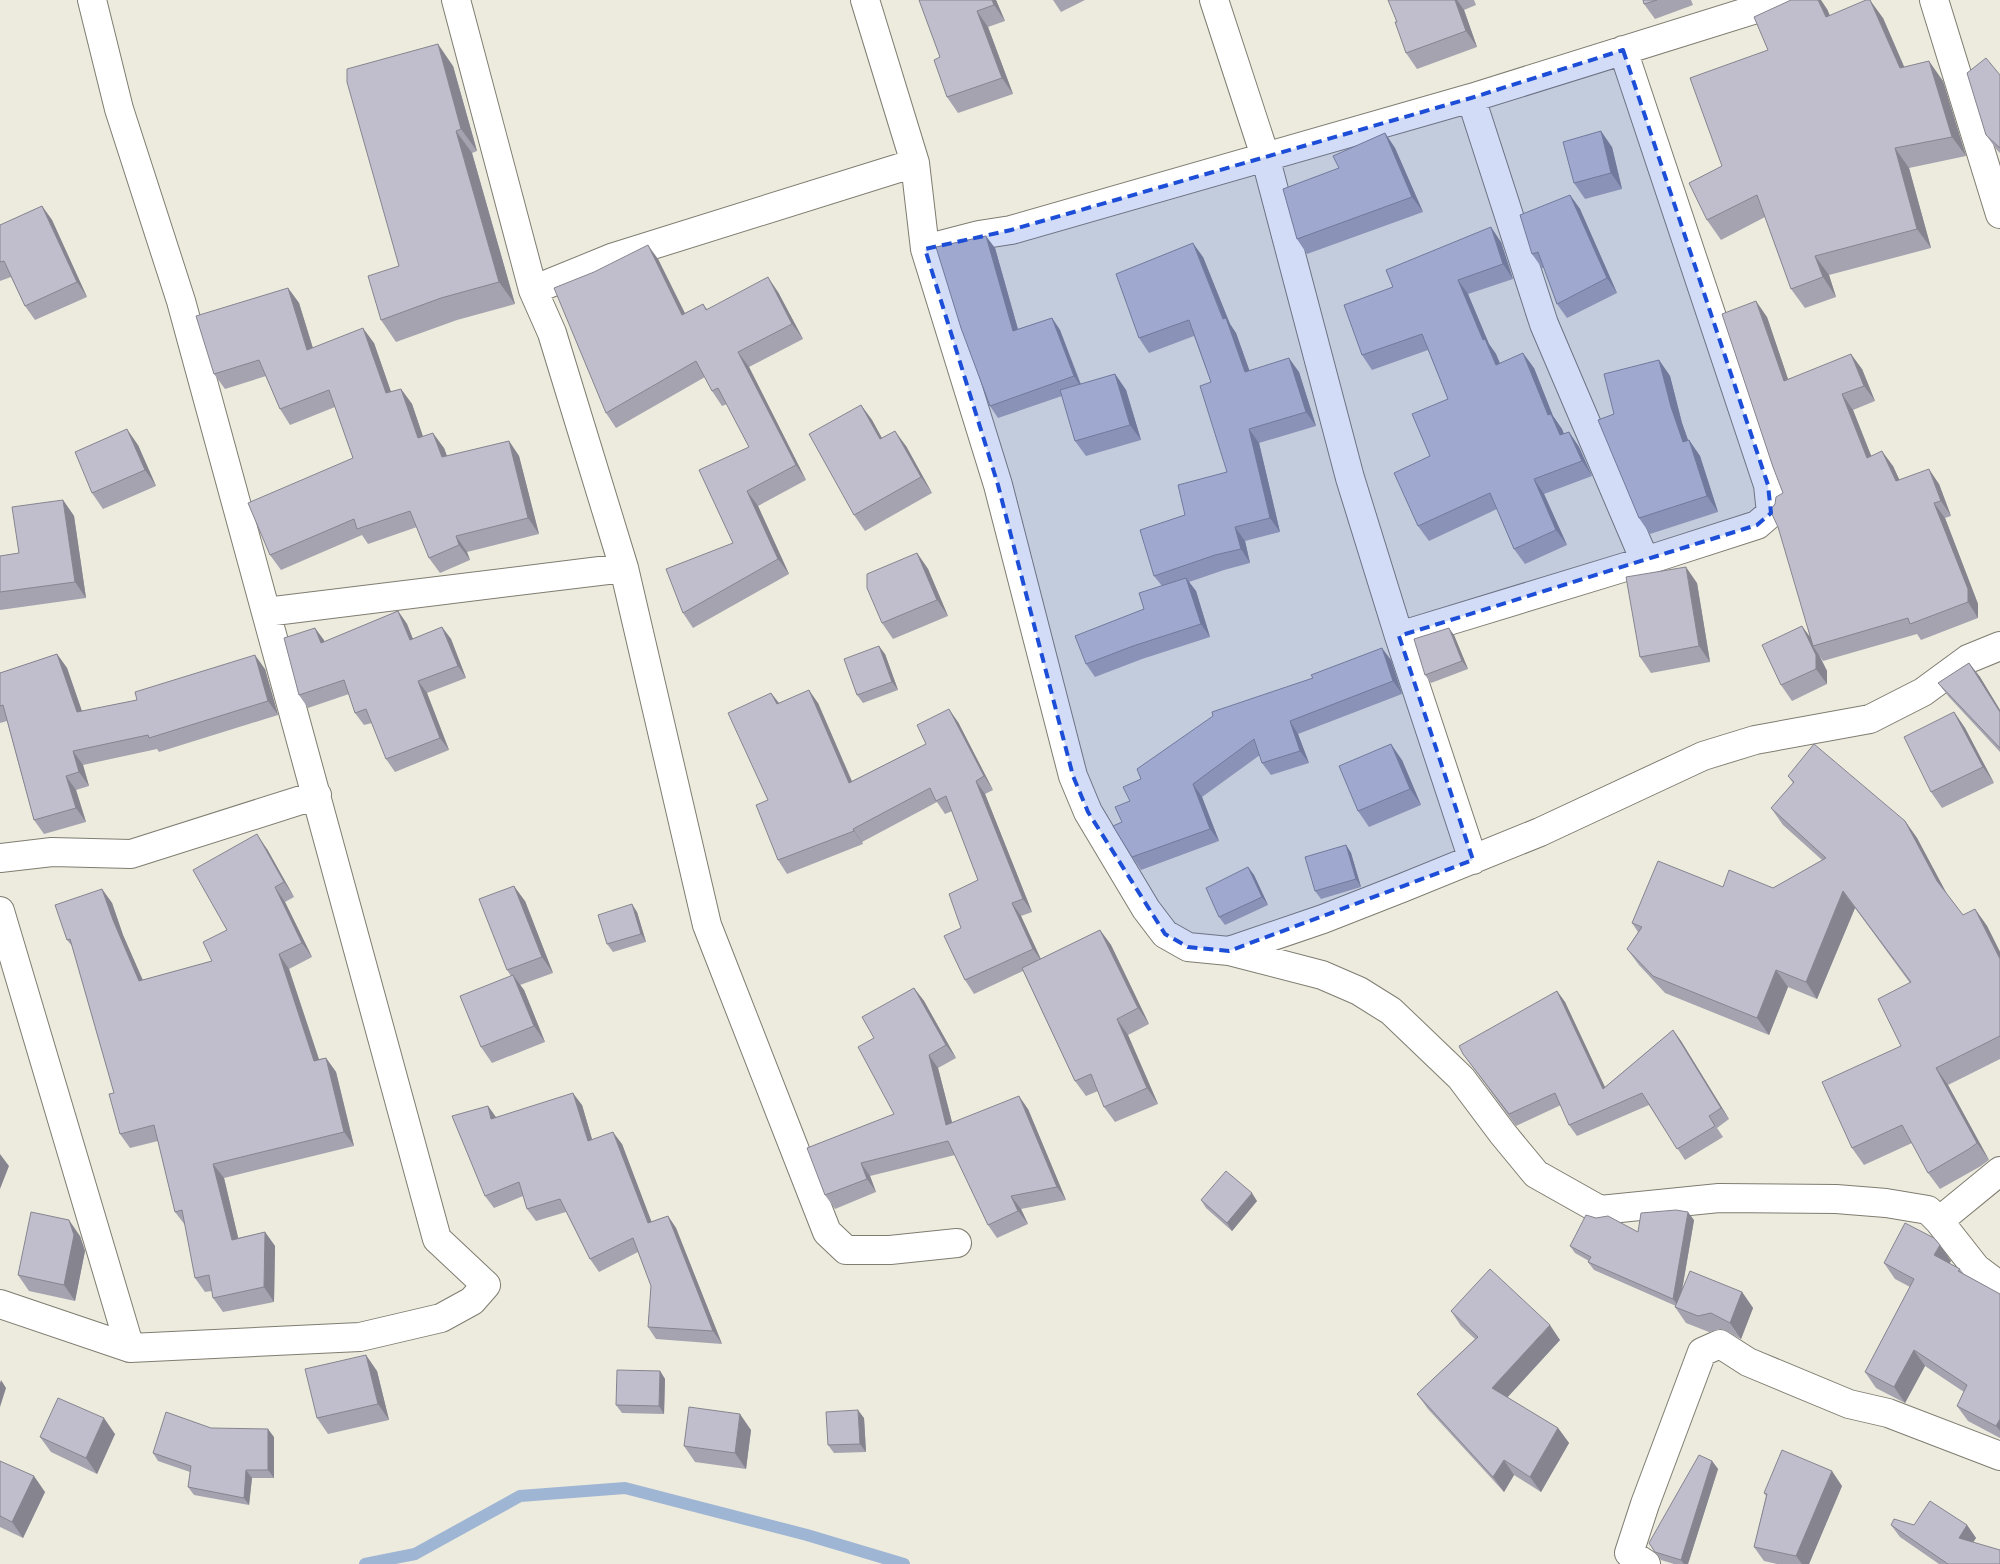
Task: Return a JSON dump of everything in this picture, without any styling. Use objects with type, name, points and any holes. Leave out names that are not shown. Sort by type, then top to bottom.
[{"type":"street","points":[[0,1304],[130,1348],[360,1337],[441,1318],[472,1301],[486,1285],[437,1239],[181,301],[119,109],[92,0]]},
{"type":"street","points":[[456,0],[533,290],[552,333],[624,568],[707,925],[827,1232],[846,1250],[890,1250],[957,1243]]},
{"type":"street","points":[[865,0],[915,163],[925,250],[998,485],[1073,776],[1088,812],[1146,909],[1165,934],[1188,947],[1229,951],[1322,975],[1359,991],[1391,1011],[1461,1078],[1536,1174],[1600,1210],[1719,1198],[1836,1199],[1886,1203],[1928,1210],[1940,1221],[1976,1268],[2000,1286]]},
{"type":"street","points":[[1214,0],[1265,156],[1350,478],[1399,636],[1473,860]]},
{"type":"street","points":[[925,250],[979,235],[1011,230],[1471,98],[1785,0]]},
{"type":"street","points":[[1934,0],[2000,214]]},
{"type":"street","points":[[1399,636],[1645,562],[1757,525],[1770,513],[1768,484],[1623,50]]},
{"type":"street","points":[[1471,98],[1544,324],[1645,562]]},
{"type":"street","points":[[533,290],[614,257],[915,163]]},
{"type":"street","points":[[266,612],[624,568]]},
{"type":"street","points":[[1229,951],[1323,918],[1473,860],[1540,832],[1703,756],[1755,740],[1870,719],[1924,692],[1968,660],[2000,646]]},
{"type":"street","points":[[0,858],[52,852],[131,854],[317,795]]},
{"type":"street","points":[[0,911],[130,1348]]},
{"type":"street","points":[[1940,1221],[2000,1171]]},
{"type":"street","points":[[1646,1564],[1629,1553],[1642,1512],[1702,1352],[1720,1344],[1748,1362],[1849,1404],[1888,1413],[2000,1456]]},
{"type":"highlighted area","points":[[1623,50],[1768,485],[1771,513],[1757,525],[1399,636],[1473,860],[1229,951],[1188,947],[1165,934],[1088,812],[1073,776],[998,485],[925,249],[1011,230],[1471,98]]},
{"type":"building","points":[[919,0],[992,0],[994,5],[977,11],[1002,78],[947,97],[934,60],[940,57]]},
{"type":"building","points":[[1388,0],[1455,0],[1466,31],[1406,53]]},
{"type":"building","points":[[1643,0],[1657,0],[1644,4]]},
{"type":"building","points":[[1791,0],[1818,0],[1826,17],[1870,0],[1900,68],[1929,61],[1952,137],[1895,148],[1917,229],[1815,256],[1823,277],[1791,289],[1757,195],[1707,220],[1689,183],[1722,166],[1690,78],[1768,50],[1754,17]]},
{"type":"building","points":[[438,44],[461,129],[456,131],[499,282],[441,298],[381,320],[368,276],[399,266],[347,82],[347,69]]},
{"type":"building","points":[[1986,58],[2000,75],[2000,148],[1986,135],[1967,73]]},
{"type":"building","points":[[1601,131],[1611,173],[1574,183],[1563,142]]},
{"type":"building","points":[[1385,133],[1412,197],[1297,239],[1283,189],[1339,168],[1333,156]]},
{"type":"building","points":[[1570,195],[1607,278],[1557,304],[1538,252],[1532,254],[1520,215]]},
{"type":"building","points":[[42,206],[77,282],[25,306],[4,261],[0,262],[0,225]]},
{"type":"building","points":[[1491,227],[1503,264],[1458,280],[1483,340],[1485,339],[1496,365],[1523,353],[1548,415],[1551,414],[1560,435],[1569,432],[1582,461],[1534,479],[1556,530],[1514,549],[1490,493],[1418,526],[1394,473],[1430,456],[1412,414],[1448,399],[1422,334],[1362,355],[1344,305],[1393,287],[1386,270]]},
{"type":"building","points":[[986,236],[1013,331],[1052,318],[1074,376],[990,406],[961,328],[936,247]]},
{"type":"building","points":[[1193,243],[1223,319],[1226,318],[1245,372],[1289,358],[1306,412],[1249,429],[1270,518],[1235,527],[1241,549],[1215,555],[1154,576],[1140,530],[1185,515],[1178,485],[1227,472],[1200,386],[1211,382],[1189,320],[1139,338],[1116,274]]},
{"type":"building","points":[[648,245],[682,315],[703,304],[706,310],[768,277],[792,324],[738,352],[796,465],[747,491],[778,559],[683,613],[666,569],[733,543],[699,470],[749,447],[718,388],[712,391],[696,361],[606,413],[554,288],[594,272]]},
{"type":"building","points":[[288,288],[307,350],[363,328],[386,393],[401,389],[418,438],[433,433],[442,457],[509,441],[528,518],[456,536],[459,545],[429,558],[410,511],[357,529],[354,519],[270,555],[248,503],[353,458],[329,390],[280,409],[259,360],[214,374],[196,316]]},
{"type":"building","points":[[1756,301],[1784,381],[1851,354],[1864,386],[1842,394],[1867,458],[1882,451],[1896,481],[1929,469],[1941,501],[1934,503],[1968,589],[1968,602],[1910,624],[1908,618],[1813,646],[1778,527],[1770,510],[1775,504],[1776,497],[1783,493],[1722,314]]},
{"type":"building","points":[[1659,360],[1671,407],[1683,442],[1689,440],[1707,496],[1639,518],[1598,420],[1614,414],[1604,374]]},
{"type":"building","points":[[1115,374],[1130,425],[1075,441],[1060,390]]},
{"type":"building","points":[[861,405],[880,439],[895,431],[921,477],[854,515],[809,434]]},
{"type":"building","points":[[127,429],[145,470],[92,493],[75,452]]},
{"type":"building","points":[[63,500],[75,582],[0,592],[0,556],[19,553],[12,507]]},
{"type":"building","points":[[917,553],[937,600],[882,623],[867,588],[867,574]]},
{"type":"building","points":[[1686,567],[1699,646],[1640,657],[1626,577]]},
{"type":"building","points":[[1186,578],[1201,624],[1133,646],[1086,664],[1075,636],[1144,609],[1139,593]]},
{"type":"building","points":[[398,611],[410,640],[442,627],[458,666],[418,681],[440,738],[386,759],[366,709],[355,713],[344,680],[299,695],[284,638],[315,628],[321,643]]},
{"type":"building","points":[[1802,626],[1816,655],[1816,669],[1781,685],[1762,645]]},
{"type":"building","points":[[1449,628],[1462,661],[1425,675],[1414,639]]},
{"type":"building","points":[[879,646],[892,682],[857,695],[844,659]]},
{"type":"building","points":[[1382,648],[1393,681],[1290,721],[1300,751],[1262,763],[1254,739],[1193,784],[1210,829],[1132,857],[1113,826],[1122,822],[1115,807],[1130,801],[1123,787],[1141,779],[1137,769],[1213,716],[1212,712],[1313,678],[1311,675]]},
{"type":"building","points":[[57,654],[77,712],[137,700],[135,692],[255,655],[268,701],[149,738],[148,735],[73,751],[79,772],[66,776],[76,808],[34,820],[3,705],[0,706],[0,673]]},
{"type":"building","points":[[1969,663],[2000,712],[2000,748],[1938,683]]},
{"type":"building","points":[[809,690],[849,783],[926,744],[917,725],[949,709],[984,776],[976,781],[1023,899],[1012,903],[1033,949],[965,980],[944,936],[961,928],[949,894],[978,880],[946,796],[936,801],[930,788],[853,829],[854,831],[778,860],[756,805],[768,800],[728,713],[771,693],[777,704]]},
{"type":"building","points":[[1954,712],[1983,767],[1931,792],[1904,737]]},
{"type":"building","points":[[1391,744],[1410,789],[1358,811],[1339,766]]},
{"type":"building","points":[[1814,744],[1905,821],[1937,881],[1963,915],[1975,909],[2000,959],[2000,1036],[1936,1068],[1977,1143],[1928,1173],[1902,1125],[1852,1148],[1822,1082],[1901,1046],[1878,999],[1911,982],[1843,891],[1806,982],[1776,970],[1757,1018],[1653,976],[1627,949],[1642,927],[1632,923],[1658,861],[1723,887],[1729,870],[1773,888],[1826,858],[1771,808],[1794,782],[1788,776]]},
{"type":"building","points":[[257,834],[284,882],[275,887],[302,943],[279,954],[314,1061],[326,1058],[344,1132],[213,1164],[232,1240],[265,1232],[264,1287],[213,1298],[209,1275],[195,1278],[182,1210],[175,1212],[154,1125],[120,1134],[109,1094],[114,1093],[70,939],[67,940],[55,905],[102,889],[139,981],[212,961],[203,942],[227,930],[193,870]]},
{"type":"building","points":[[1346,845],[1356,879],[1315,891],[1305,857]]},
{"type":"building","points":[[1248,867],[1262,897],[1219,917],[1206,888]]},
{"type":"building","points":[[514,886],[542,957],[507,970],[479,899]]},
{"type":"building","points":[[632,904],[641,934],[607,944],[598,915]]},
{"type":"building","points":[[1100,930],[1138,1008],[1117,1019],[1147,1088],[1104,1107],[1091,1074],[1075,1081],[1022,968]]},
{"type":"building","points":[[513,975],[534,1026],[481,1047],[460,996]]},
{"type":"building","points":[[914,988],[946,1045],[929,1055],[946,1125],[1019,1096],[1057,1187],[1011,1196],[1018,1211],[988,1225],[948,1141],[861,1163],[867,1179],[825,1195],[807,1148],[894,1114],[858,1047],[874,1038],[862,1017]]},
{"type":"building","points":[[1557,991],[1603,1089],[1673,1030],[1721,1108],[1709,1116],[1715,1126],[1677,1149],[1642,1093],[1569,1125],[1555,1093],[1509,1114],[1463,1054],[1459,1046]]},
{"type":"building","points":[[573,1093],[588,1141],[613,1132],[648,1223],[668,1216],[713,1331],[648,1327],[651,1286],[633,1238],[590,1259],[560,1199],[527,1209],[519,1182],[485,1196],[452,1116],[488,1106],[491,1119]]},
{"type":"building","points":[[1226,1171],[1252,1193],[1227,1223],[1201,1200]]},
{"type":"building","points":[[1676,1210],[1688,1212],[1673,1299],[1588,1262],[1591,1257],[1570,1246],[1586,1215],[1596,1218],[1608,1216],[1638,1232],[1641,1213]]},
{"type":"building","points":[[31,1212],[69,1220],[74,1235],[64,1285],[18,1275]]},
{"type":"building","points":[[1905,1223],[1934,1238],[1940,1245],[1934,1255],[1960,1269],[1958,1271],[2000,1294],[2000,1419],[1996,1426],[1957,1406],[1967,1385],[1914,1350],[1894,1387],[1865,1372],[1914,1279],[1884,1263]]},
{"type":"building","points":[[1490,1269],[1550,1325],[1492,1388],[1558,1428],[1530,1477],[1504,1460],[1493,1477],[1417,1394],[1478,1337],[1451,1311]]},
{"type":"building","points":[[1690,1271],[1742,1292],[1730,1323],[1711,1313],[1698,1316],[1675,1307]]},
{"type":"building","points":[[366,1355],[378,1404],[317,1418],[305,1369]]},
{"type":"building","points":[[617,1370],[660,1371],[659,1406],[616,1405]]},
{"type":"building","points":[[58,1398],[104,1418],[86,1458],[40,1437]]},
{"type":"building","points":[[689,1407],[740,1414],[735,1453],[684,1446]]},
{"type":"building","points":[[858,1410],[860,1444],[828,1445],[826,1412]]},
{"type":"building","points":[[166,1412],[211,1428],[268,1429],[268,1470],[246,1470],[244,1498],[188,1487],[191,1466],[153,1453]]},
{"type":"building","points":[[1782,1450],[1832,1471],[1796,1556],[1754,1547],[1767,1494],[1764,1493]]},
{"type":"building","points":[[1699,1455],[1712,1461],[1681,1560],[1655,1552],[1649,1543]]},
{"type":"building","points":[[0,1461],[34,1476],[12,1522],[0,1516]]},
{"type":"building","points":[[1930,1501],[1967,1525],[1959,1538],[2000,1550],[2000,1564],[1948,1564],[1891,1525],[1894,1519],[1914,1525]]},
{"type":"waterway","points":[[365,1564],[415,1554],[520,1496],[625,1488],[807,1535],[904,1564]]}]
